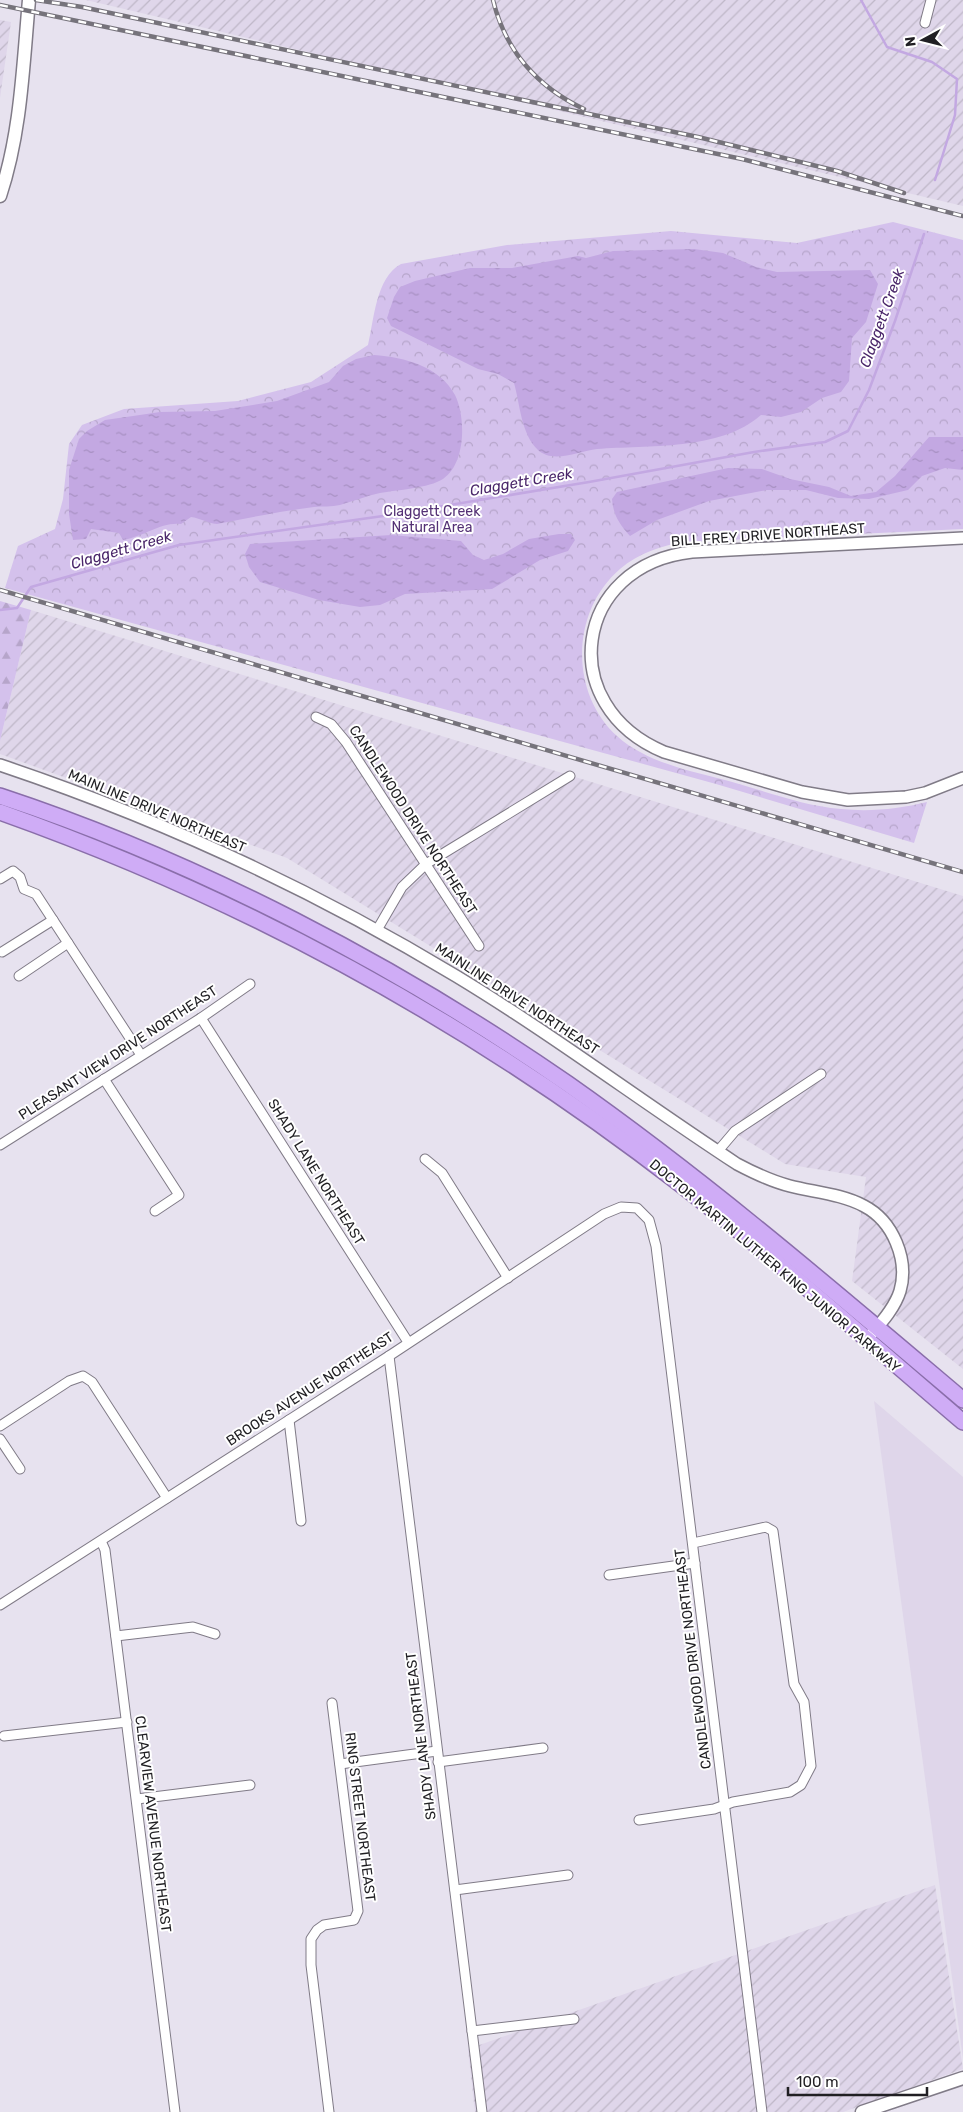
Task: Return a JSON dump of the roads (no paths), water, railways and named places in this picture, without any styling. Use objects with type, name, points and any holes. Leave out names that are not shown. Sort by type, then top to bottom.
[{"type":"highway","name":"DOCTOR MARTIN LUTHER KING JUNIOR PARKWAY","points":[[0,796],[127,845],[267,908],[366,960],[458,1013],[566,1083],[645,1140],[754,1224],[963,1400]]},
{"type":"highway","name":"DOCTOR MARTIN LUTHER KING JUNIOR PARKWAY","points":[[0,812],[80,841],[220,902],[323,953],[463,1033],[526,1074],[680,1184],[963,1422]]},
{"type":"main road","points":[[0,196],[7,173],[17,123],[29,0]]},
{"type":"main road","points":[[862,2112],[878,2109],[963,2078]]},
{"type":"street","points":[[925,23],[931,0]]},
{"type":"street","name":"BILL FREY DRIVE NORTHEAST","points":[[963,538],[692,552],[656,559],[625,578],[610,596],[598,619],[591,650],[597,688],[615,720],[645,744],[664,752],[802,792],[848,800],[906,797],[940,788],[963,778]]},
{"type":"street","name":"CANDLEWOOD DRIVE NORTHEAST","points":[[316,717],[332,724],[339,732],[479,946]]},
{"type":"street","name":"MAINLINE DRIVE NORTHEAST","points":[[0,764],[158,824],[236,860],[377,930],[547,1033],[718,1151],[758,1176],[786,1185],[848,1199],[864,1206],[885,1224],[894,1236],[899,1252],[902,1277],[900,1293],[866,1340]]},
{"type":"street","points":[[377,930],[402,887],[426,864],[570,776]]},
{"type":"street","points":[[0,879],[13,871],[20,877],[24,889],[36,894],[141,1055]]},
{"type":"street","points":[[2,952],[53,920]]},
{"type":"street","points":[[19,976],[68,943]]},
{"type":"street","name":"PLEASANT VIEW DRIVE NORTHEAST","points":[[0,1146],[201,1018],[250,984]]},
{"type":"street","name":"SHADY LANE NORTHEAST","points":[[201,1018],[408,1342]]},
{"type":"street","points":[[718,1151],[735,1131],[821,1074]]},
{"type":"street","points":[[104,1079],[179,1195],[155,1210]]},
{"type":"street","points":[[425,1159],[442,1173],[508,1278]]},
{"type":"street","name":"BROOKS AVENUE NORTHEAST","points":[[0,1605],[389,1356],[608,1211],[626,1206],[637,1208]]},
{"type":"street","name":"CANDLEWOOD DRIVE NORTHEAST","points":[[637,1208],[649,1220],[656,1246],[762,2112]]},
{"type":"street","name":"SHADY LANE NORTHEAST","points":[[389,1356],[482,2112]]},
{"type":"street","points":[[0,1426],[69,1381],[83,1376],[92,1382],[167,1498]]},
{"type":"street","points":[[289,1420],[301,1521]]},
{"type":"street","points":[[0,1439],[20,1470]]},
{"type":"street","points":[[639,1820],[714,1809],[725,1805],[790,1792],[804,1783],[811,1766],[804,1702],[794,1684],[773,1531],[766,1528],[693,1543]]},
{"type":"street","name":"CLEARVIEW AVENUE NORTHEAST","points":[[101,1541],[105,1550],[175,2112]]},
{"type":"street","points":[[609,1575],[695,1563]]},
{"type":"street","points":[[116,1636],[193,1627],[214,1634]]},
{"type":"street","name":"RING STREET NORTHEAST","points":[[329,2112],[310,1950],[311,1939],[316,1930],[324,1925],[354,1920],[358,1911],[332,1703]]},
{"type":"street","points":[[4,1736],[127,1722]]},
{"type":"street","points":[[438,1762],[543,1748]]},
{"type":"street","points":[[340,1764],[437,1751]]},
{"type":"street","points":[[136,1799],[250,1785]]},
{"type":"street","points":[[454,1890],[568,1874]]},
{"type":"street","points":[[472,2032],[574,2019]]},
{"type":"water","points":[[694,249],[723,253],[756,267],[777,272],[870,270],[878,284],[866,322],[852,338],[849,381],[841,392],[822,398],[801,412],[781,417],[761,415],[744,427],[705,441],[660,446],[597,449],[566,456],[551,456],[538,450],[528,436],[514,383],[498,374],[478,369],[391,326],[387,318],[394,297],[400,287],[415,281],[470,268],[512,268],[578,256],[586,258],[613,251]]},
{"type":"water","points":[[374,355],[398,358],[420,365],[440,377],[455,395],[461,415],[462,440],[456,463],[451,472],[443,479],[430,485],[380,493],[337,506],[314,507],[217,524],[191,517],[181,524],[166,525],[123,540],[119,533],[91,529],[86,539],[73,540],[69,514],[69,470],[79,439],[87,431],[105,420],[160,412],[215,411],[277,401],[329,382],[343,366],[356,359]]},
{"type":"water","points":[[929,437],[963,437],[963,470],[945,468],[922,476],[908,490],[869,499],[838,498],[806,490],[767,490],[709,501],[657,520],[630,536],[615,514],[612,499],[617,492],[728,468],[762,469],[790,479],[829,487],[851,496],[876,492],[895,476]]},
{"type":"water","points":[[571,534],[575,540],[568,551],[540,560],[492,589],[405,594],[380,605],[360,607],[319,600],[260,582],[249,567],[245,554],[250,544],[391,535],[461,541],[473,555],[484,560],[503,554],[529,539]]},
{"type":"waterway","name":"Claggett Creek","points":[[861,0],[887,47],[932,62],[957,79],[955,115],[935,180]]},
{"type":"waterway","name":"Claggett Creek","points":[[0,610],[17,608],[31,587],[179,545],[383,516],[589,482],[754,452],[825,442],[848,431],[869,390],[895,321],[924,234]]},
{"type":"railway","points":[[36,0],[82,7],[698,137],[837,171],[904,193]]},
{"type":"railway","points":[[493,0],[498,18],[506,35],[525,65],[552,90],[584,109]]},
{"type":"railway","points":[[0,5],[742,159],[963,216]]},
{"type":"railway","points":[[0,590],[963,872]]},
{"type":"park label","name":"Claggett Creek Natural Area","points":[[432,520]]}]
